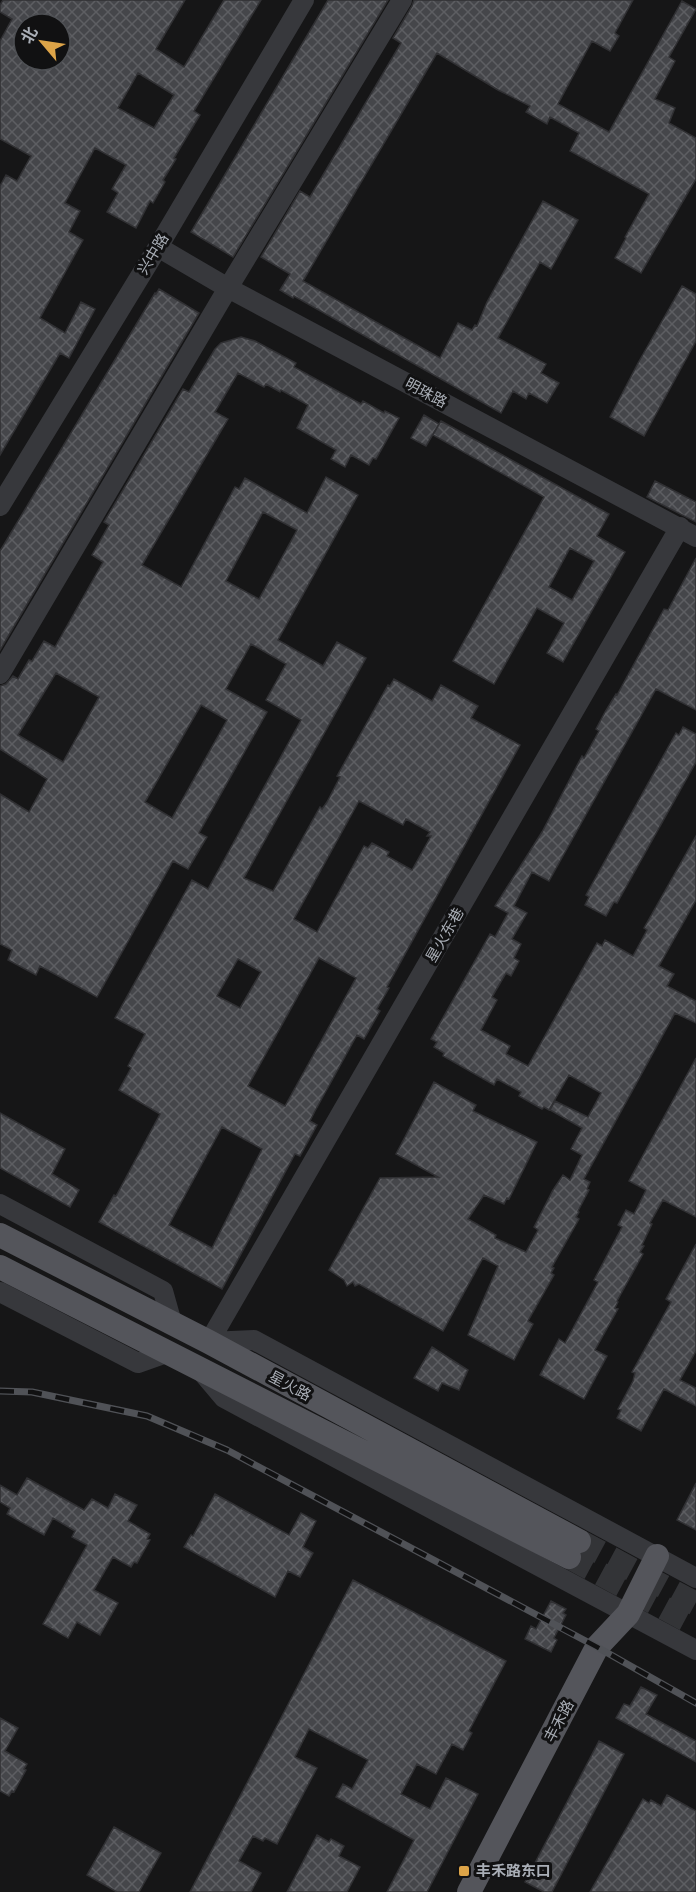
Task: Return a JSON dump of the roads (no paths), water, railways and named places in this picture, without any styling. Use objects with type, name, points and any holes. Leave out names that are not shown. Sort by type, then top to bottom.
[{"type":"main road","name":"星火路","points":[[0,1235],[209,1342],[574,1549],[198,1367],[0,1267]]},
{"type":"main road","name":"丰禾路","points":[[469,1892],[597,1647],[628,1614],[657,1556]]},
{"type":"street","name":"兴中路","points":[[0,506],[158,248],[304,0]]},
{"type":"street","points":[[0,674],[228,288],[402,0]]},
{"type":"street","name":"明珠路","points":[[158,248],[228,288],[688,532]]},
{"type":"street","name":"星火东巷","points":[[209,1342],[688,532]]},
{"type":"street","points":[[0,1204],[163,1292],[172,1323]]},
{"type":"street","points":[[0,1292],[138,1363],[169,1352]]},
{"type":"street","points":[[209,1342],[254,1340],[696,1578]]},
{"type":"street","points":[[198,1367],[224,1398],[696,1650]]},
{"type":"tunnel","points":[[579,1541],[696,1604]]},
{"type":"tunnel","points":[[569,1557],[696,1625]]},
{"type":"railway","points":[[0,1391],[32,1392],[147,1416],[227,1450],[597,1647],[696,1703]]},
{"type":"place","name":"丰禾路东口","points":[[464,1871]]}]
